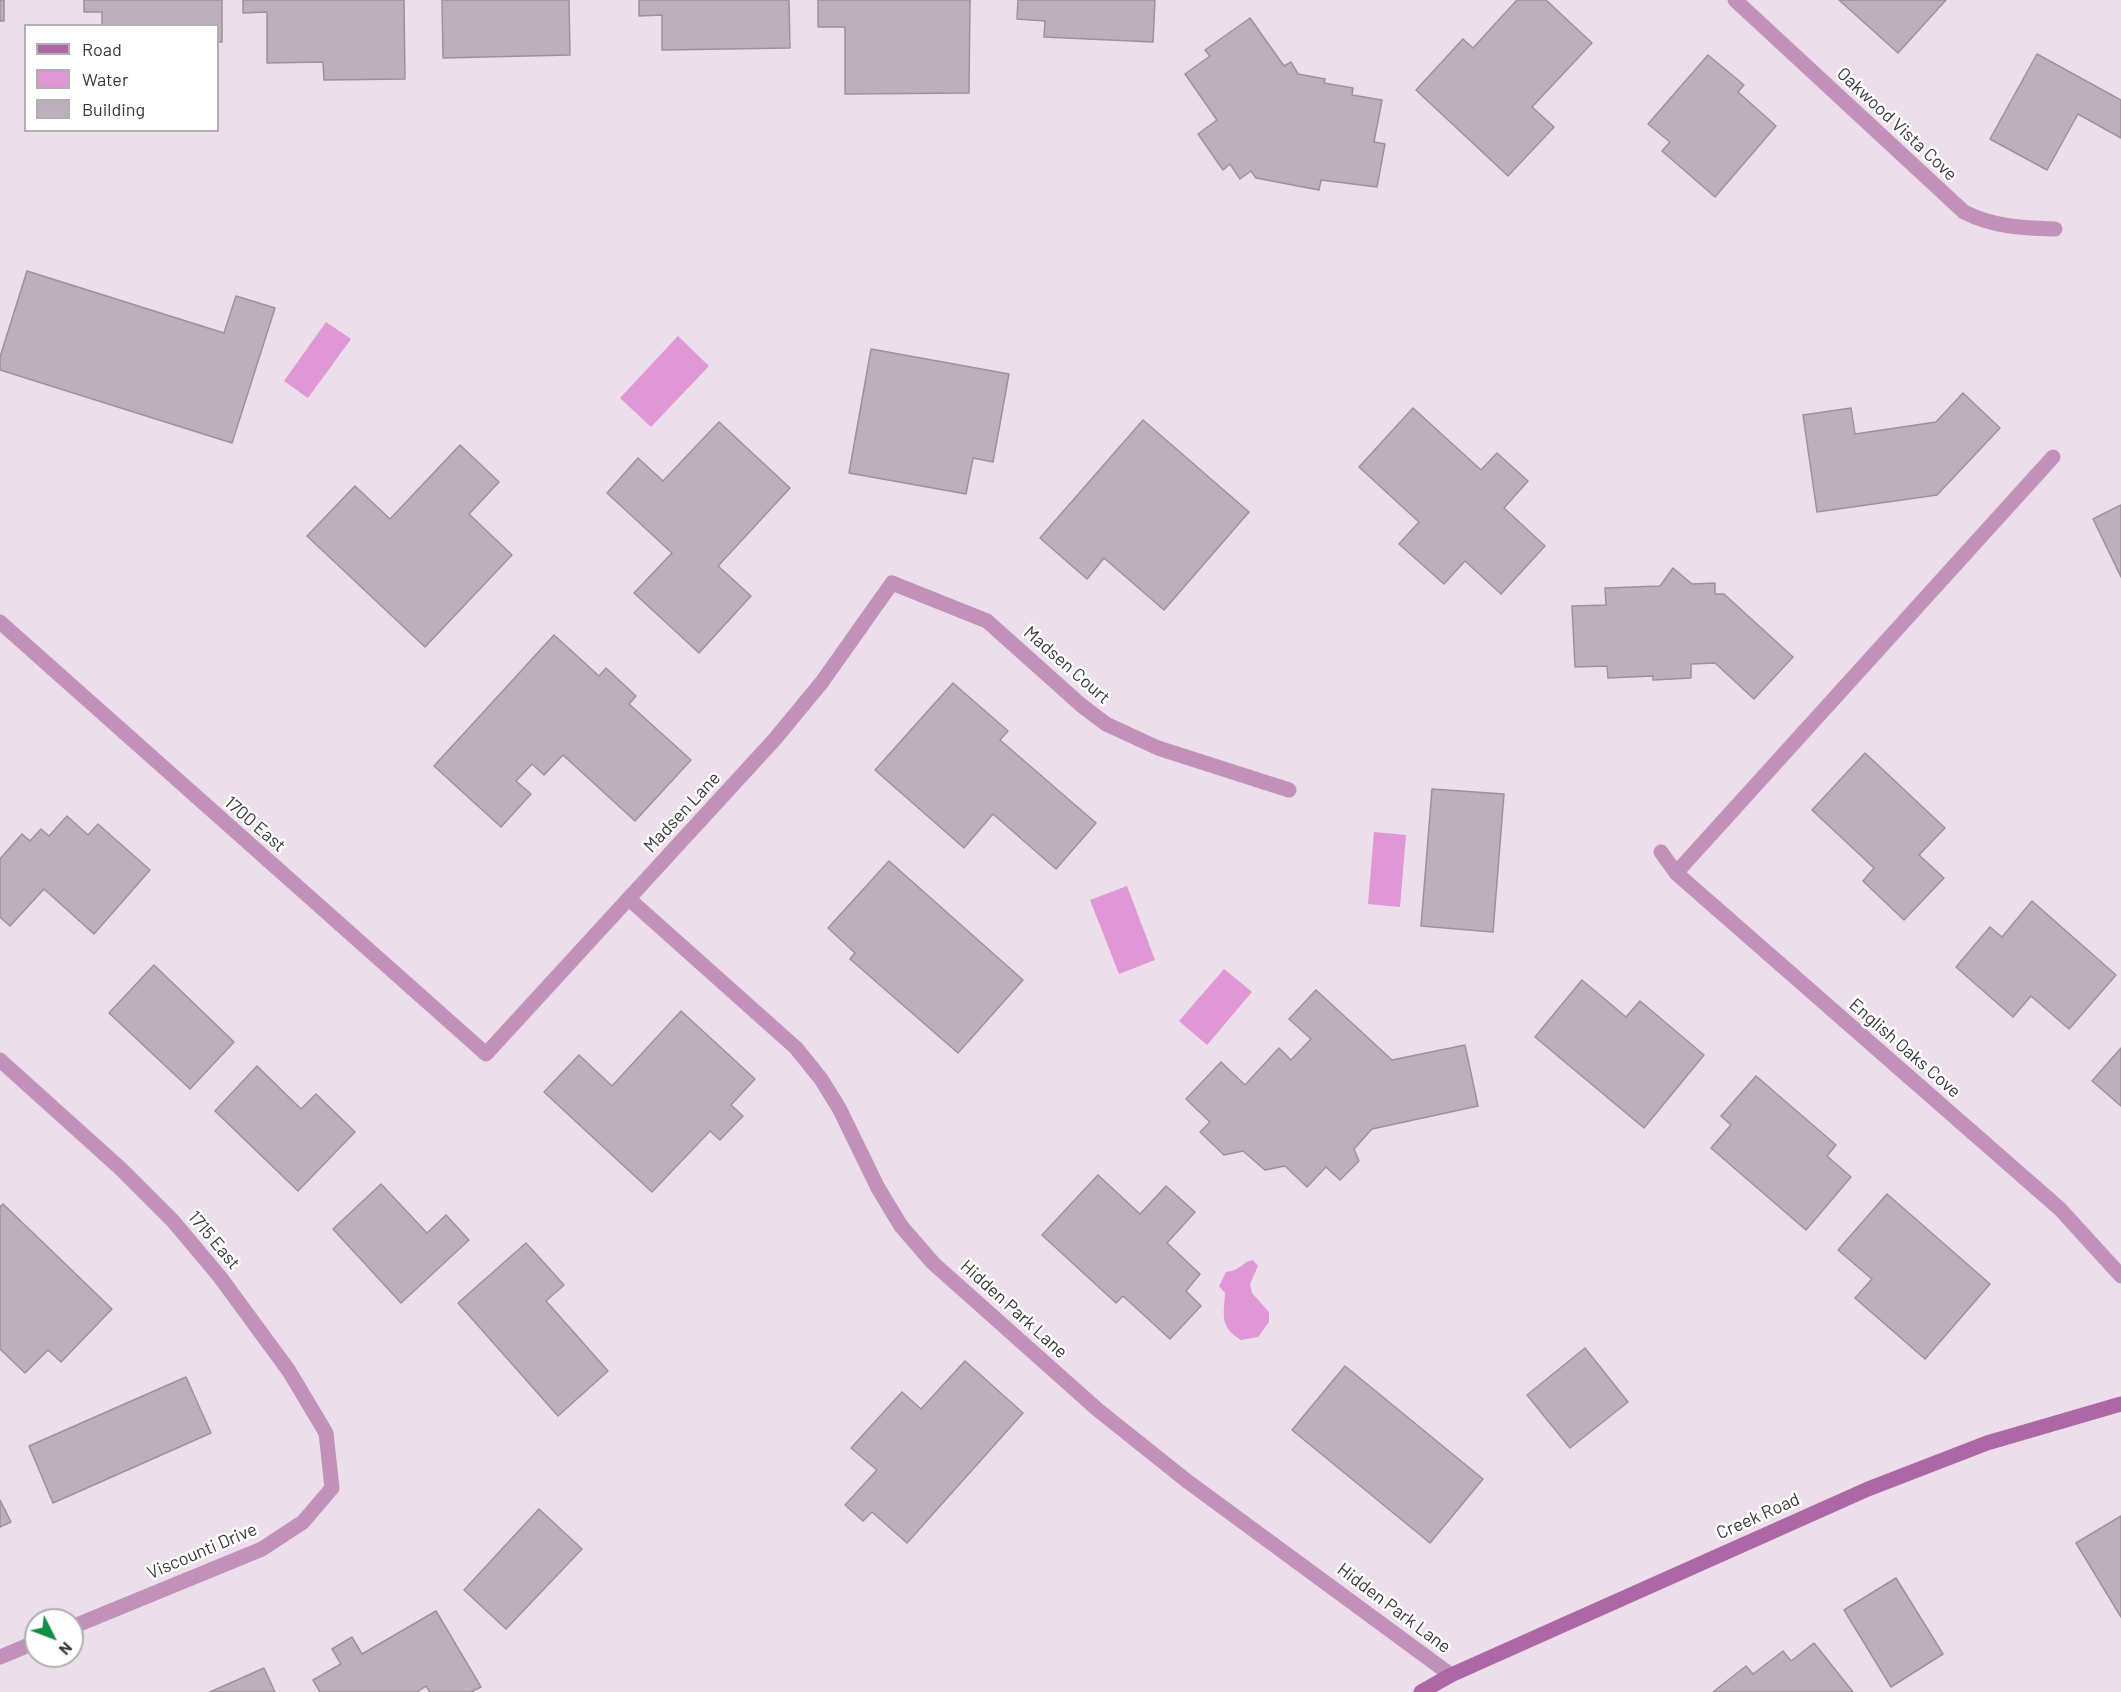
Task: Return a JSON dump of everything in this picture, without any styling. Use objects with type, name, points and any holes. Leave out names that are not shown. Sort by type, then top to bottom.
[{"type":"street","name":"Oakwood Vista Cove","points":[[1735,0],[1964,212],[1984,222],[2010,228],[2055,228]]},
{"type":"street","points":[[1676,873],[2053,457]]},
{"type":"street","name":"Madsen Court","points":[[892,583],[987,621],[1081,705],[1106,724],[1158,748],[1289,790]]},
{"type":"street","name":"Madsen Lane","points":[[486,1054],[775,739],[822,682],[892,583]]},
{"type":"street","name":"1700 East","points":[[0,622],[486,1054]]},
{"type":"street","name":"English Oaks Cove","points":[[1661,852],[1676,873],[2060,1209],[2121,1276]]},
{"type":"street","name":"Hidden Park Lane","points":[[628,899],[796,1048],[821,1079],[839,1108],[878,1188],[901,1226],[933,1263],[1098,1410],[1187,1481],[1451,1675]]},
{"type":"street","name":"1715 East","points":[[0,1060],[128,1176],[173,1221],[220,1277],[289,1371],[326,1433],[332,1488]]},
{"type":"street","name":"Creek Road","points":[[1421,1692],[1451,1675],[1868,1489],[1987,1443],[2121,1404]]},
{"type":"street","name":"Viscounti Drive","points":[[84,1622],[262,1549],[303,1522],[332,1488]]},
{"type":"street","points":[[0,1657],[24,1647]]},
{"type":"water","points":[[326,322],[351,339],[308,398],[284,381]]},
{"type":"water","points":[[678,336],[709,366],[651,427],[620,398]]},
{"type":"water","points":[[1374,832],[1406,835],[1400,907],[1368,904]]},
{"type":"water","points":[[1127,886],[1155,960],[1119,974],[1090,900]]},
{"type":"water","points":[[1224,969],[1252,992],[1207,1045],[1179,1021]]},
{"type":"water","points":[[1253,1260],[1258,1266],[1250,1284],[1252,1293],[1269,1312],[1269,1322],[1258,1337],[1241,1340],[1226,1325],[1224,1320],[1225,1293],[1219,1286],[1226,1272],[1235,1270]]},
{"type":"building","points":[[0,0],[4,0],[4,21],[0,21]]},
{"type":"building","points":[[84,0],[222,0],[222,42],[219,42],[219,24],[102,24],[102,12],[84,12]]},
{"type":"building","points":[[243,0],[404,0],[405,79],[324,80],[323,62],[267,63],[267,12],[243,13]]},
{"type":"building","points":[[442,0],[569,0],[570,55],[443,58]]},
{"type":"building","points":[[639,0],[789,0],[790,48],[662,50],[662,15],[639,16]]},
{"type":"building","points":[[818,0],[970,0],[969,93],[845,94],[845,27],[818,27]]},
{"type":"building","points":[[1018,0],[1155,0],[1153,42],[1044,37],[1045,21],[1017,19]]},
{"type":"building","points":[[1517,0],[1546,0],[1592,43],[1532,107],[1554,127],[1508,176],[1416,90],[1463,39],[1473,48]]},
{"type":"building","points":[[1839,0],[1946,0],[1898,53]]},
{"type":"building","points":[[1250,18],[1284,66],[1291,62],[1298,74],[1325,79],[1324,83],[1353,88],[1352,95],[1382,100],[1374,142],[1385,144],[1377,187],[1321,180],[1319,190],[1256,178],[1251,171],[1240,179],[1230,164],[1223,170],[1198,134],[1217,120],[1185,74],[1210,56],[1205,50]]},
{"type":"building","points":[[2037,54],[2121,100],[2121,138],[2078,114],[2047,170],[1990,139]]},
{"type":"building","points":[[1708,55],[1744,85],[1738,92],[1776,126],[1715,197],[1662,151],[1670,142],[1648,124]]},
{"type":"building","points":[[27,271],[224,333],[236,296],[275,308],[232,443],[0,370],[0,357]]},
{"type":"building","points":[[871,349],[1009,374],[993,462],[973,458],[966,494],[849,473]]},
{"type":"building","points":[[1963,393],[2000,428],[1937,495],[1817,512],[1803,415],[1851,408],[1855,434],[1936,422]]},
{"type":"building","points":[[1413,408],[1481,470],[1497,453],[1528,481],[1504,508],[1545,546],[1501,594],[1465,561],[1444,584],[1399,544],[1419,522],[1359,467]]},
{"type":"building","points":[[1143,420],[1249,512],[1164,610],[1104,558],[1087,579],[1040,538]]},
{"type":"building","points":[[719,422],[790,488],[718,566],[751,596],[699,653],[634,593],[672,553],[607,493],[638,458],[663,481]]},
{"type":"building","points":[[460,445],[499,482],[469,514],[512,555],[425,647],[307,536],[355,486],[390,519]]},
{"type":"building","points":[[2121,505],[2121,577],[2093,519]]},
{"type":"building","points":[[1673,568],[1692,584],[1715,583],[1715,594],[1724,594],[1793,657],[1754,699],[1715,663],[1691,664],[1691,678],[1653,680],[1653,676],[1608,678],[1607,666],[1575,667],[1572,606],[1606,605],[1605,588],[1660,586]]},
{"type":"building","points":[[554,635],[599,676],[606,668],[636,696],[629,704],[691,760],[635,821],[563,755],[544,775],[532,764],[516,781],[531,794],[501,827],[434,766]]},
{"type":"building","points":[[953,683],[1008,731],[1000,740],[1096,823],[1056,869],[993,814],[964,848],[875,770]]},
{"type":"building","points":[[1865,753],[1945,828],[1919,855],[1944,878],[1904,920],[1863,881],[1874,868],[1812,810]]},
{"type":"building","points":[[1432,789],[1504,794],[1493,932],[1421,926]]},
{"type":"building","points":[[67,816],[88,835],[98,824],[150,870],[94,934],[44,889],[10,926],[0,917],[0,859],[22,834],[30,841],[41,829],[49,836]]},
{"type":"building","points":[[889,861],[1023,980],[958,1053],[850,959],[855,953],[828,928]]},
{"type":"building","points":[[2032,901],[2116,975],[2069,1029],[2031,996],[2013,1017],[1956,967],[1990,927],[2002,937]]},
{"type":"building","points":[[154,965],[234,1042],[190,1089],[109,1013]]},
{"type":"building","points":[[1582,980],[1626,1017],[1640,1001],[1704,1055],[1644,1128],[1535,1037]]},
{"type":"building","points":[[1316,990],[1392,1060],[1465,1045],[1478,1106],[1372,1129],[1354,1149],[1359,1161],[1340,1180],[1326,1167],[1307,1187],[1285,1166],[1265,1170],[1243,1151],[1224,1155],[1200,1132],[1210,1122],[1186,1099],[1221,1062],[1245,1085],[1279,1048],[1291,1060],[1311,1039],[1289,1019]]},
{"type":"building","points":[[681,1011],[755,1079],[731,1105],[743,1116],[720,1140],[710,1131],[652,1192],[544,1092],[579,1055],[612,1086]]},
{"type":"building","points":[[2121,1048],[2121,1106],[2092,1081]]},
{"type":"building","points":[[257,1066],[301,1109],[316,1094],[355,1132],[298,1191],[215,1111]]},
{"type":"building","points":[[1756,1076],[1836,1145],[1827,1156],[1851,1177],[1806,1230],[1711,1148],[1731,1125],[1721,1116]]},
{"type":"building","points":[[1098,1175],[1140,1214],[1166,1186],[1195,1212],[1167,1243],[1200,1274],[1186,1291],[1201,1306],[1170,1339],[1123,1296],[1116,1303],[1042,1235]]},
{"type":"building","points":[[381,1184],[427,1233],[446,1215],[469,1240],[401,1303],[333,1229]]},
{"type":"building","points":[[1887,1194],[1990,1284],[1925,1359],[1855,1298],[1872,1279],[1838,1250]]},
{"type":"building","points":[[3,1204],[112,1309],[61,1362],[48,1350],[25,1373],[0,1349],[0,1207]]},
{"type":"building","points":[[526,1243],[564,1285],[546,1301],[608,1371],[558,1416],[458,1303]]},
{"type":"building","points":[[1585,1348],[1628,1402],[1570,1448],[1527,1395]]},
{"type":"building","points":[[965,1361],[1023,1413],[907,1543],[872,1512],[863,1521],[845,1505],[877,1470],[851,1448],[902,1392],[921,1409]]},
{"type":"building","points":[[1345,1366],[1483,1479],[1430,1543],[1292,1430]]},
{"type":"building","points":[[186,1377],[211,1433],[53,1503],[29,1446]]},
{"type":"building","points":[[0,1500],[11,1522],[0,1527]]},
{"type":"building","points":[[539,1509],[582,1549],[506,1629],[464,1590]]},
{"type":"building","points":[[2121,1516],[2121,1617],[2076,1543]]},
{"type":"building","points":[[1896,1578],[1943,1654],[1891,1687],[1844,1610]]},
{"type":"building","points":[[436,1611],[481,1687],[471,1692],[430,1692],[426,1686],[417,1692],[320,1692],[313,1680],[341,1664],[332,1649],[352,1637],[362,1654]]},
{"type":"building","points":[[1814,1643],[1853,1692],[1713,1692],[1746,1666],[1753,1674],[1783,1651],[1791,1661]]},
{"type":"building","points":[[264,1668],[275,1692],[210,1692]]}]
